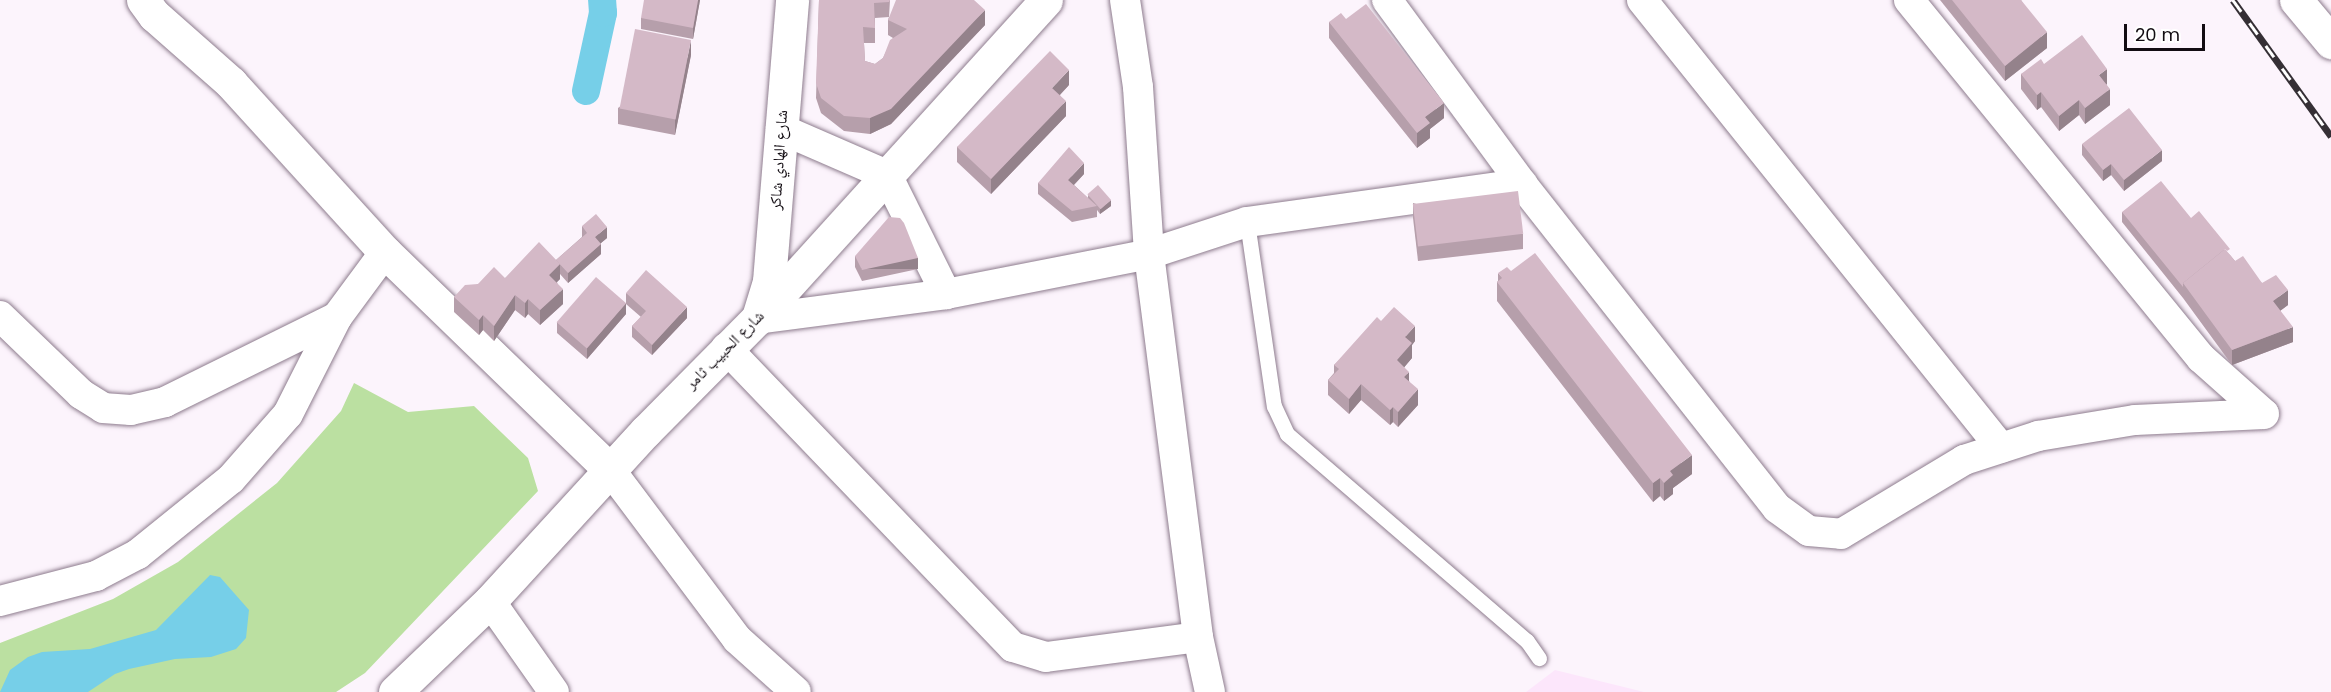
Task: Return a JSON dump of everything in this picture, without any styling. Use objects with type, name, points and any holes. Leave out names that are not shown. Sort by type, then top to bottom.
[{"type":"street","points":[[143,0],[154,15],[231,83],[385,252],[611,471],[737,639],[796,692]]},
{"type":"street","name":"شارع الهادي شاكر","points":[[757,319],[769,280],[792,0]]},
{"type":"street","name":"شارع الحبيب ثامر","points":[[394,692],[490,601],[726,348],[757,319],[1046,0]]},
{"type":"street","points":[[1125,0],[1138,87],[1149,254],[1198,637],[1210,692]]},
{"type":"street","points":[[1387,0],[1522,184],[1777,508],[1809,531],[1841,534],[1964,460],[2038,436],[2135,420],[2264,414],[2201,358],[1909,0]]},
{"type":"street","points":[[1642,0],[2001,448]]},
{"type":"street","points":[[2296,0],[2331,42]]},
{"type":"street","points":[[782,129],[887,175],[946,294]]},
{"type":"street","points":[[757,319],[946,294],[1149,254],[1248,222],[1522,184]]},
{"type":"street","points":[[0,601],[96,576],[138,554],[191,514],[239,470],[288,414],[337,317],[385,252]]},
{"type":"street","points":[[0,316],[81,394],[104,408],[131,410],[165,402],[337,317]]},
{"type":"street","points":[[726,348],[1013,647],[1046,657],[1198,637]]},
{"type":"street","points":[[490,601],[554,692]]},
{"type":"lane","points":[[1248,222],[1274,406],[1287,434],[1527,641],[1539,658]]},
{"type":"shaded area","points":[[1555,670],[1644,692],[1526,692]]},
{"type":"green space","points":[[354,383],[408,412],[474,406],[528,458],[538,491],[365,673],[336,692],[0,692],[0,643],[113,599],[178,562],[277,483],[341,411]]},
{"type":"water","points":[[210,575],[220,577],[249,610],[246,638],[236,649],[211,657],[175,659],[129,669],[115,674],[88,692],[0,692],[10,670],[28,657],[42,652],[90,649],[156,630]]},
{"type":"building","points":[[644,0],[698,0],[693,28],[641,18]]},
{"type":"building","points":[[819,0],[890,0],[874,3],[875,28],[863,27],[865,61],[875,64],[883,58],[890,40],[907,29],[888,20],[896,0],[974,0],[985,10],[891,109],[870,118],[844,116],[821,98],[816,83]]},
{"type":"building","points":[[1952,0],[2021,0],[2047,32],[2005,66]]},
{"type":"building","points":[[1366,4],[1444,103],[1425,117],[1430,123],[1417,133],[1329,22],[1341,13],[1346,19]]},
{"type":"building","points":[[635,29],[691,40],[675,119],[620,109]]},
{"type":"building","points":[[2082,35],[2107,69],[2099,75],[2110,89],[2085,108],[2079,100],[2059,116],[2041,92],[2037,95],[2021,74],[2041,59],[2044,64]]},
{"type":"building","points":[[1050,51],[1069,70],[1052,88],[1066,101],[991,179],[957,147]]},
{"type":"building","points":[[2129,108],[2162,150],[2124,180],[2111,164],[2103,170],[2082,144]]},
{"type":"building","points":[[1069,147],[1084,163],[1068,180],[1097,206],[1072,211],[1038,183]]},
{"type":"building","points":[[2161,181],[2191,218],[2199,211],[2230,249],[2227,251],[2225,249],[2183,283],[2183,287],[2122,212]]},
{"type":"building","points":[[1098,185],[1111,200],[1101,209],[1087,194]]},
{"type":"building","points":[[1518,191],[1523,234],[1418,247],[1413,204]]},
{"type":"building","points":[[596,214],[607,227],[595,237],[601,244],[568,273],[556,260],[587,233],[582,226]]},
{"type":"building","points":[[889,217],[900,218],[904,223],[918,258],[862,270],[855,256]]},
{"type":"building","points":[[539,242],[560,264],[549,275],[563,289],[540,310],[528,299],[525,303],[515,295],[494,326],[483,315],[479,320],[454,297],[465,285],[478,284],[494,267],[505,278]]},
{"type":"building","points":[[2225,249],[2235,261],[2243,256],[2262,283],[2276,275],[2288,290],[2273,301],[2293,327],[2232,350],[2183,283]]},
{"type":"building","points":[[1535,253],[1692,455],[1670,471],[1673,475],[1664,483],[1660,478],[1653,483],[1497,282],[1502,278],[1498,273],[1507,267],[1511,271]]},
{"type":"building","points":[[646,270],[687,307],[652,345],[632,326],[646,311],[626,293]]},
{"type":"building","points":[[596,277],[626,303],[587,349],[557,322]]},
{"type":"building","points":[[1394,307],[1415,326],[1405,337],[1412,343],[1397,360],[1409,372],[1404,377],[1418,389],[1398,412],[1393,407],[1390,410],[1361,384],[1349,399],[1328,380],[1339,369],[1334,365],[1377,317],[1381,321]]},
{"type":"waterway","points":[[586,91],[603,13],[602,0]]},
{"type":"railway","points":[[2233,0],[2331,136]]}]
